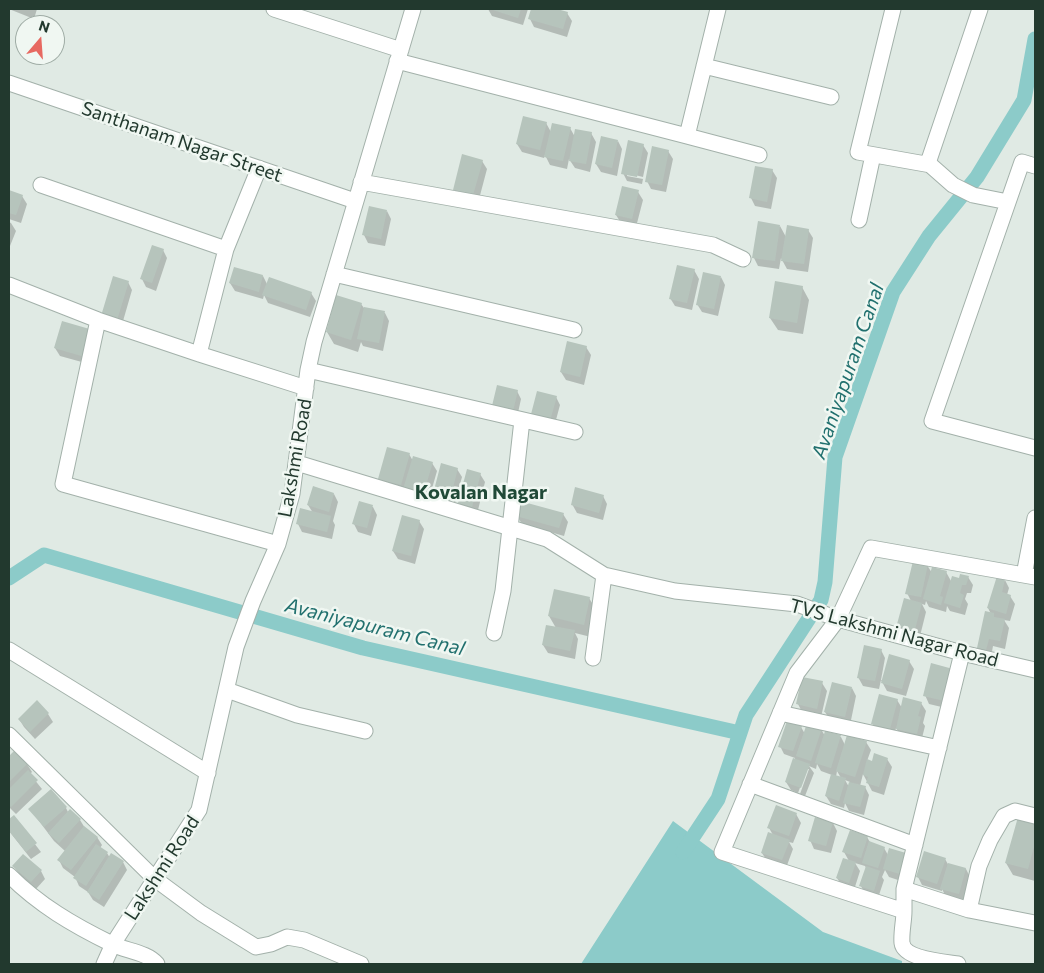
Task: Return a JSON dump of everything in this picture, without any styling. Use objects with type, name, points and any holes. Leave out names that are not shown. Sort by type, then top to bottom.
[{"type":"street","points":[[274,9],[399,56],[759,155]]},
{"type":"street","name":"Lakshmi Road","points":[[104,964],[113,944],[199,810],[236,647],[253,601],[278,544],[292,494],[308,370],[314,342],[413,9]]},
{"type":"street","points":[[687,136],[718,9]]},
{"type":"street","points":[[893,9],[858,152],[930,165],[954,185],[973,195],[1008,202]]},
{"type":"street","points":[[930,165],[928,163],[980,9]]},
{"type":"street","points":[[704,66],[831,97]]},
{"type":"street","name":"Santhanam Nagar Street","points":[[9,83],[355,201]]},
{"type":"street","points":[[859,220],[873,155]]},
{"type":"street","points":[[1035,166],[1022,162],[932,421],[1035,448]]},
{"type":"street","points":[[199,354],[226,249],[259,168]]},
{"type":"street","points":[[361,182],[713,245],[743,259]]},
{"type":"street","points":[[41,184],[226,249]]},
{"type":"street","points":[[334,274],[574,330]]},
{"type":"street","points":[[9,285],[98,320],[306,388]]},
{"type":"street","points":[[98,320],[63,484],[278,544]]},
{"type":"street","points":[[308,370],[575,432]]},
{"type":"street","points":[[494,633],[503,592],[522,420]]},
{"type":"street","name":"TVS Lakshmi Nagar Road","points":[[297,463],[547,539],[604,575],[675,591],[797,604],[838,619],[962,653],[1035,670]]},
{"type":"street","points":[[904,911],[722,852],[797,673],[838,619],[871,548],[1030,576],[1035,518]]},
{"type":"street","points":[[592,658],[604,575]]},
{"type":"street","points":[[9,650],[208,773]]},
{"type":"street","points":[[958,964],[908,959],[902,943],[904,889],[962,653]]},
{"type":"street","points":[[227,690],[297,715],[365,731]]},
{"type":"street","points":[[780,713],[939,748]]},
{"type":"street","points":[[9,735],[155,879],[201,913],[256,947],[271,944],[287,936],[304,940],[361,964]]},
{"type":"street","points":[[750,784],[915,845]]},
{"type":"street","points":[[969,910],[979,866],[990,840],[1004,816],[1015,810],[1035,816]]},
{"type":"street","points":[[9,875],[56,914],[113,944],[152,958],[157,964]]},
{"type":"street","points":[[904,889],[969,910],[1035,922]]},
{"type":"water","points":[[673,821],[823,932],[902,961],[902,964],[581,964]]},
{"type":"building","points":[[490,9],[521,9],[518,18]]},
{"type":"building","points":[[531,9],[557,9],[568,12],[563,29],[528,19]]},
{"type":"building","points":[[523,116],[547,122],[540,150],[516,144]]},
{"type":"building","points":[[552,123],[571,127],[563,161],[544,157]]},
{"type":"building","points":[[575,129],[592,132],[586,164],[569,161]]},
{"type":"building","points":[[601,136],[618,140],[612,168],[595,164]]},
{"type":"building","points":[[628,140],[644,144],[637,177],[621,174]]},
{"type":"building","points":[[652,146],[669,150],[662,185],[645,182]]},
{"type":"building","points":[[462,154],[483,160],[473,195],[453,190]]},
{"type":"building","points":[[755,166],[773,169],[767,202],[749,198]]},
{"type":"building","points":[[622,186],[639,190],[632,219],[615,215]]},
{"type":"building","points":[[9,190],[23,195],[16,215],[9,213]]},
{"type":"building","points":[[369,206],[387,210],[381,239],[362,235]]},
{"type":"building","points":[[758,221],[780,225],[775,261],[752,258]]},
{"type":"building","points":[[787,225],[809,229],[804,264],[781,261]]},
{"type":"building","points":[[152,245],[164,249],[152,283],[140,279]]},
{"type":"building","points":[[677,265],[695,269],[687,303],[669,299]]},
{"type":"building","points":[[234,267],[263,275],[259,292],[229,283]]},
{"type":"building","points":[[703,272],[721,276],[714,309],[696,305]]},
{"type":"building","points":[[113,276],[129,281],[117,320],[101,316]]},
{"type":"building","points":[[269,277],[312,292],[306,310],[262,295]]},
{"type":"building","points":[[775,281],[803,286],[797,323],[769,318]]},
{"type":"building","points":[[336,295],[362,303],[351,340],[326,332]]},
{"type":"building","points":[[364,307],[385,311],[379,343],[357,339]]},
{"type":"building","points":[[62,321],[93,330],[85,357],[54,348]]},
{"type":"building","points":[[567,341],[587,346],[580,377],[560,372]]},
{"type":"building","points":[[497,385],[518,390],[512,415],[491,410]]},
{"type":"building","points":[[537,391],[557,396],[549,424],[530,418]]},
{"type":"building","points":[[387,447],[410,453],[401,485],[378,479]]},
{"type":"building","points":[[413,456],[433,462],[422,498],[402,493]]},
{"type":"building","points":[[441,463],[458,468],[449,503],[432,498]]},
{"type":"building","points":[[467,469],[481,473],[472,507],[458,503]]},
{"type":"building","points":[[313,486],[334,493],[329,512],[307,505]]},
{"type":"building","points":[[575,487],[604,495],[599,513],[571,505]]},
{"type":"building","points":[[359,501],[373,505],[367,528],[352,524]]},
{"type":"building","points":[[520,501],[564,513],[559,528],[516,516]]},
{"type":"building","points":[[300,508],[331,516],[327,532],[296,524]]},
{"type":"building","points":[[402,515],[420,520],[411,556],[392,551]]},
{"type":"building","points":[[913,561],[928,564],[921,597],[905,594]]},
{"type":"building","points":[[932,567],[947,571],[940,596],[943,597],[941,605],[923,599]]},
{"type":"building","points":[[960,574],[969,576],[966,585],[962,585],[960,593],[964,595],[960,608],[944,603],[952,576],[959,578]]},
{"type":"building","points":[[997,576],[1005,579],[1002,592],[1011,595],[1006,614],[987,608]]},
{"type":"building","points":[[554,589],[590,597],[584,625],[548,616]]},
{"type":"building","points":[[904,598],[922,603],[914,633],[896,628]]},
{"type":"building","points":[[985,611],[994,613],[994,617],[1005,619],[1000,641],[989,639],[986,650],[977,648]]},
{"type":"building","points":[[546,625],[575,630],[570,651],[542,645]]},
{"type":"building","points":[[864,645],[882,649],[875,681],[857,678]]},
{"type":"building","points":[[889,654],[910,660],[902,689],[881,683]]},
{"type":"building","points":[[931,663],[953,669],[945,701],[923,696]]},
{"type":"building","points":[[802,677],[823,681],[817,709],[796,704]]},
{"type":"building","points":[[832,682],[852,687],[845,717],[824,712]]},
{"type":"building","points":[[879,694],[898,699],[890,729],[871,724]]},
{"type":"building","points":[[903,697],[922,702],[918,716],[921,717],[917,734],[896,729]]},
{"type":"building","points":[[37,700],[49,713],[30,732],[18,719]]},
{"type":"building","points":[[787,721],[802,726],[793,751],[778,747]]},
{"type":"building","points":[[807,723],[822,728],[811,761],[796,756]]},
{"type":"building","points":[[825,731],[841,735],[831,768],[815,763]]},
{"type":"building","points":[[847,735],[867,741],[855,777],[836,771]]},
{"type":"building","points":[[15,750],[28,763],[9,782],[9,756]]},
{"type":"building","points":[[874,753],[888,758],[879,787],[866,783],[868,777],[863,775],[867,759],[872,761]]},
{"type":"building","points":[[793,758],[810,764],[801,788],[785,782]]},
{"type":"building","points":[[28,770],[38,780],[11,807],[9,805],[9,789]]},
{"type":"building","points":[[831,774],[846,778],[839,801],[825,796]]},
{"type":"building","points":[[849,782],[866,786],[860,807],[843,803]]},
{"type":"building","points":[[51,789],[67,807],[44,827],[28,809]]},
{"type":"building","points":[[776,805],[797,813],[789,836],[767,828]]},
{"type":"building","points":[[70,809],[81,819],[59,843],[48,833]]},
{"type":"building","points":[[14,815],[37,843],[26,852],[9,831],[9,819]]},
{"type":"building","points":[[815,817],[833,822],[826,846],[808,841]]},
{"type":"building","points":[[1018,817],[1035,822],[1035,843],[1028,869],[1005,863]]},
{"type":"building","points":[[84,826],[98,837],[71,870],[57,860]]},
{"type":"building","points":[[850,830],[868,836],[861,858],[842,852]]},
{"type":"building","points":[[768,832],[790,840],[782,860],[761,853]]},
{"type":"building","points":[[869,841],[885,847],[878,868],[862,863]]},
{"type":"building","points":[[96,844],[108,852],[86,886],[73,878]]},
{"type":"building","points":[[889,848],[906,853],[900,874],[883,869]]},
{"type":"building","points":[[924,851],[946,858],[937,884],[916,877]]},
{"type":"building","points":[[111,853],[124,861],[99,900],[87,892]]},
{"type":"building","points":[[23,854],[42,870],[31,882],[12,866]]},
{"type":"building","points":[[843,858],[856,862],[849,883],[836,878]]},
{"type":"building","points":[[948,863],[966,868],[959,894],[940,889]]},
{"type":"building","points":[[866,866],[880,871],[874,891],[859,886]]},
{"type":"waterway","name":"Avaniyapuram Canal","points":[[9,578],[44,555],[363,648],[740,733],[746,715],[821,600],[825,582],[835,457],[893,292],[929,236],[977,177],[1024,100],[1035,39]]},
{"type":"waterway","name":"Avaniyapuram Canal","points":[[683,852],[718,799],[740,733]]},
{"type":"district","name":"Kovalan Nagar","points":[[481,492]]}]
